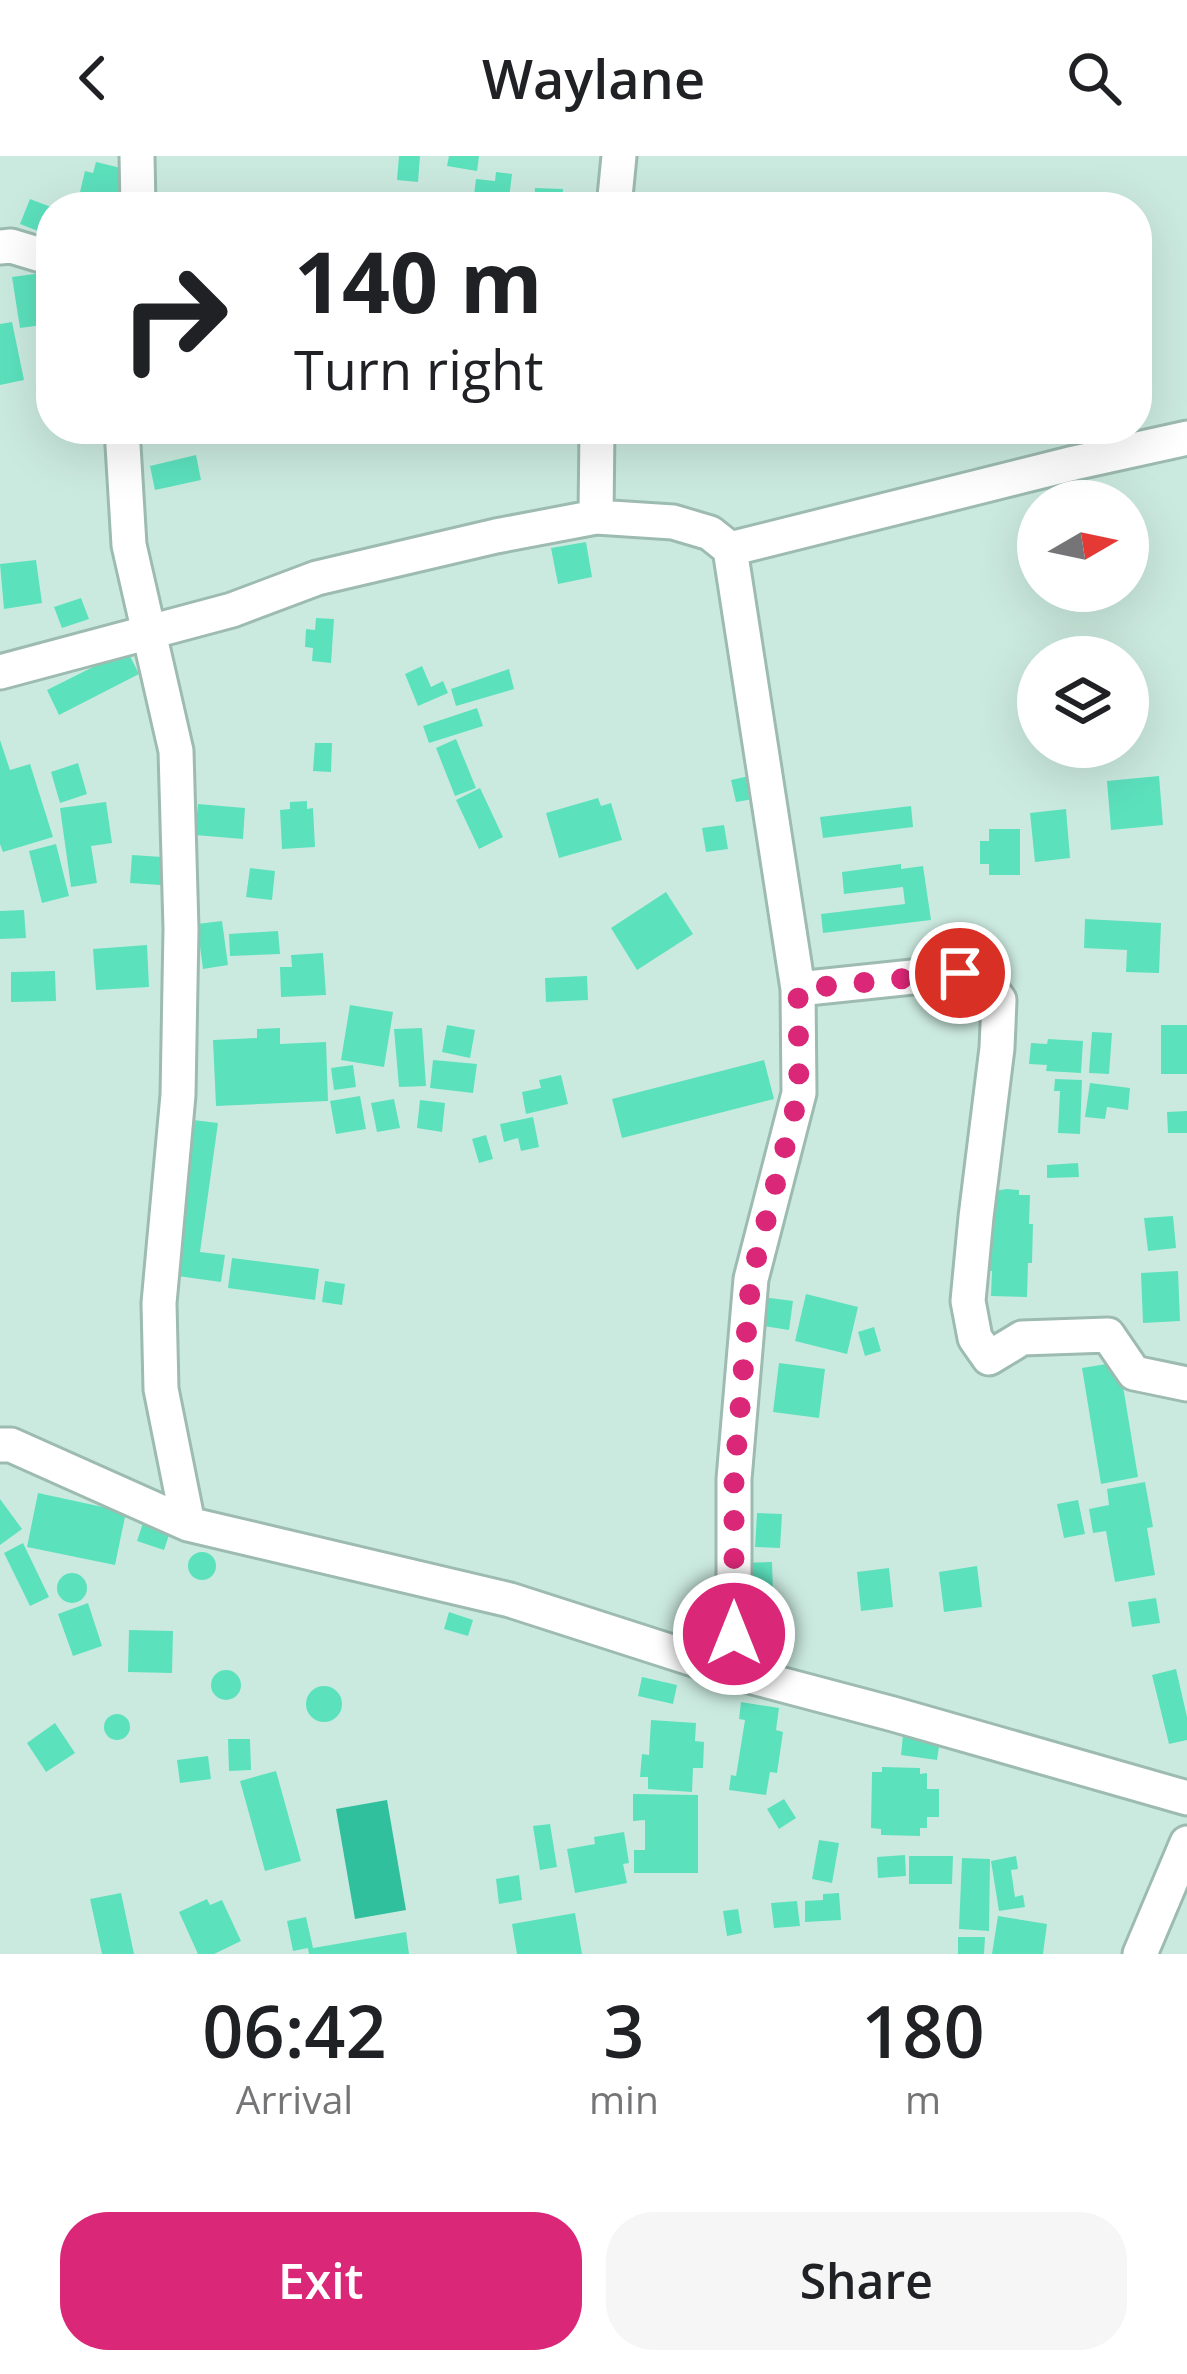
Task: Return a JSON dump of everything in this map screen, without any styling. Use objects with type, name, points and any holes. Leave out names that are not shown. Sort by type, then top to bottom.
[{"type":"street","points":[[137,156],[138,192]]},
{"type":"street","points":[[615,192],[619,156]]},
{"type":"street","points":[[0,247],[36,254]]},
{"type":"street","points":[[730,549],[1187,438]]},
{"type":"street","points":[[123,444],[129,545],[176,751],[181,929],[178,1095],[159,1304],[161,1389],[188,1524]]},
{"type":"street","points":[[596,518],[597,444]]},
{"type":"street","points":[[0,672],[232,610],[317,578],[596,518],[673,522],[710,533],[730,549],[798,989],[799,1093],[751,1279],[734,1479],[734,1672]]},
{"type":"street","points":[[798,989],[960,973],[984,980],[999,1000],[998,1048],[968,1301],[975,1338],[989,1358],[1022,1338],[1108,1335],[1134,1373],[1187,1384]]},
{"type":"street","points":[[0,1445],[11,1445],[188,1524],[510,1600],[734,1672],[1187,1798]]},
{"type":"street","points":[[1140,1954],[1187,1843]]},
{"type":"shaded area","points":[[387,1800],[406,1910],[355,1919],[336,1809]]},
{"type":"building","points":[[399,156],[420,156],[418,182],[397,180]]},
{"type":"building","points":[[449,156],[479,156],[477,171],[447,166]]},
{"type":"building","points":[[96,162],[125,169],[119,192],[80,192],[85,171],[93,173]]},
{"type":"building","points":[[496,172],[512,174],[510,192],[474,192],[476,179],[495,181]]},
{"type":"building","points":[[535,188],[563,189],[563,192],[535,192]]},
{"type":"building","points":[[30,199],[36,201],[36,230],[20,224]]},
{"type":"building","points":[[36,274],[36,326],[20,328],[12,277]]},
{"type":"building","points":[[12,322],[24,380],[0,385],[0,324]]},
{"type":"building","points":[[196,455],[201,480],[155,490],[150,466]]},
{"type":"building","points":[[586,542],[592,577],[558,584],[551,548]]},
{"type":"building","points":[[36,560],[42,603],[4,609],[0,564]]},
{"type":"building","points":[[81,598],[89,619],[62,628],[54,607]]},
{"type":"building","points":[[316,618],[334,619],[331,663],[312,661],[313,648],[305,647],[306,629],[315,630]]},
{"type":"building","points":[[127,650],[139,674],[59,715],[47,690]]},
{"type":"building","points":[[422,666],[431,687],[443,681],[448,693],[418,706],[405,674]]},
{"type":"building","points":[[509,669],[514,689],[456,706],[451,689]]},
{"type":"building","points":[[477,708],[483,726],[429,743],[423,726]]},
{"type":"building","points":[[456,739],[476,788],[455,796],[436,748]]},
{"type":"building","points":[[0,740],[10,770],[30,764],[53,837],[3,852],[0,844]]},
{"type":"building","points":[[315,743],[332,743],[331,772],[313,771]]},
{"type":"building","points":[[78,763],[87,794],[60,803],[51,772]]},
{"type":"building","points":[[754,775],[759,798],[736,802],[731,780]]},
{"type":"building","points":[[1159,776],[1163,825],[1111,830],[1107,781]]},
{"type":"building","points":[[480,788],[503,837],[479,849],[456,800]]},
{"type":"building","points":[[598,798],[601,806],[611,803],[622,840],[559,858],[546,813]]},
{"type":"building","points":[[307,801],[307,809],[313,808],[315,847],[282,849],[280,810],[290,809],[290,802]]},
{"type":"building","points":[[106,802],[112,843],[91,846],[97,883],[71,887],[60,808]]},
{"type":"building","points":[[198,804],[245,808],[243,839],[195,835]]},
{"type":"building","points":[[911,806],[913,827],[823,838],[820,817]]},
{"type":"building","points":[[1066,809],[1070,858],[1035,862],[1030,813]]},
{"type":"building","points":[[724,825],[728,849],[706,852],[702,828]]},
{"type":"building","points":[[989,829],[1020,829],[1020,875],[989,875],[989,864],[980,864],[980,841],[989,841]]},
{"type":"building","points":[[56,844],[69,896],[42,903],[29,851]]},
{"type":"building","points":[[132,855],[162,857],[161,885],[130,883]]},
{"type":"building","points":[[901,864],[901,869],[923,866],[931,920],[823,933],[821,914],[905,904],[903,887],[844,894],[842,872]]},
{"type":"building","points":[[250,868],[275,871],[272,900],[246,897]]},
{"type":"building","points":[[666,892],[693,934],[637,970],[611,928]]},
{"type":"building","points":[[24,910],[26,938],[0,939],[0,911]]},
{"type":"building","points":[[1085,919],[1161,923],[1159,973],[1126,972],[1127,950],[1084,948]]},
{"type":"building","points":[[222,921],[228,965],[203,969],[197,924]]},
{"type":"building","points":[[278,931],[280,954],[230,956],[229,934]]},
{"type":"building","points":[[147,945],[149,987],[96,990],[93,949]]},
{"type":"building","points":[[323,953],[326,995],[281,997],[280,967],[292,967],[291,955]]},
{"type":"building","points":[[55,971],[56,1001],[11,1002],[11,972]]},
{"type":"building","points":[[587,976],[588,1000],[546,1002],[545,978]]},
{"type":"building","points":[[350,1005],[393,1012],[384,1067],[341,1060]]},
{"type":"building","points":[[447,1025],[475,1030],[470,1058],[442,1052]]},
{"type":"building","points":[[1161,1025],[1187,1025],[1187,1074],[1161,1074]]},
{"type":"building","points":[[280,1028],[280,1044],[326,1042],[328,1101],[216,1106],[213,1040],[257,1038],[257,1029]]},
{"type":"building","points":[[422,1028],[426,1086],[399,1087],[394,1029]]},
{"type":"building","points":[[1092,1032],[1112,1033],[1109,1074],[1089,1073]]},
{"type":"building","points":[[1048,1039],[1083,1041],[1081,1073],[1046,1071],[1047,1065],[1029,1064],[1031,1043],[1047,1044]]},
{"type":"building","points":[[433,1060],[477,1064],[473,1093],[430,1088]]},
{"type":"building","points":[[764,1060],[774,1099],[622,1138],[612,1099]]},
{"type":"building","points":[[353,1065],[356,1087],[334,1090],[331,1068]]},
{"type":"building","points":[[561,1075],[568,1104],[526,1114],[522,1092],[541,1088],[539,1080]]},
{"type":"building","points":[[1055,1079],[1082,1080],[1080,1134],[1058,1133],[1060,1091],[1054,1091]]},
{"type":"building","points":[[1090,1083],[1130,1088],[1128,1110],[1107,1107],[1105,1119],[1085,1117]]},
{"type":"building","points":[[360,1096],[366,1129],[336,1134],[330,1101]]},
{"type":"building","points":[[394,1099],[400,1128],[377,1132],[371,1103]]},
{"type":"building","points":[[420,1100],[445,1103],[442,1132],[417,1128]]},
{"type":"building","points":[[1187,1111],[1187,1133],[1168,1133],[1167,1112]]},
{"type":"building","points":[[533,1117],[539,1147],[521,1151],[518,1138],[504,1142],[500,1124]]},
{"type":"building","points":[[185,1119],[218,1123],[200,1252],[225,1255],[221,1282],[163,1274]]},
{"type":"building","points":[[486,1135],[493,1159],[479,1163],[472,1139]]},
{"type":"building","points":[[1078,1163],[1079,1177],[1047,1178],[1047,1165]]},
{"type":"building","points":[[994,1191],[1030,1195],[1032,1263],[1028,1263],[1027,1297],[991,1296],[988,1217],[993,1217]]},
{"type":"building","points":[[1173,1216],[1176,1248],[1148,1251],[1144,1218]]},
{"type":"building","points":[[232,1258],[319,1269],[315,1300],[228,1288]]},
{"type":"building","points":[[1178,1271],[1180,1321],[1143,1323],[1141,1273]]},
{"type":"building","points":[[325,1281],[345,1284],[342,1305],[322,1302]]},
{"type":"building","points":[[806,1294],[858,1307],[847,1354],[795,1341]]},
{"type":"building","points":[[762,1297],[793,1301],[789,1330],[758,1325]]},
{"type":"building","points":[[874,1327],[881,1351],[865,1356],[858,1332]]},
{"type":"building","points":[[1119,1362],[1138,1477],[1101,1484],[1082,1368]]},
{"type":"building","points":[[779,1363],[825,1369],[819,1418],[773,1412]]},
{"type":"building","points":[[1145,1482],[1155,1575],[1115,1582],[1106,1531],[1093,1533],[1089,1509],[1109,1505],[1107,1489]]},
{"type":"building","points":[[38,1493],[126,1512],[115,1565],[27,1547]]},
{"type":"building","points":[[0,1499],[22,1529],[0,1545]]},
{"type":"building","points":[[1078,1500],[1085,1534],[1064,1538],[1057,1504]]},
{"type":"building","points":[[757,1513],[782,1514],[780,1548],[755,1547]]},
{"type":"building","points":[[145,1517],[172,1526],[164,1550],[137,1541]]},
{"type":"building","points":[[23,1543],[49,1597],[30,1606],[4,1553]]},
{"type":"building","points":[[202,1552],[212,1556],[216,1566],[212,1576],[202,1580],[192,1576],[188,1566],[192,1556]]},
{"type":"building","points":[[772,1562],[773,1594],[745,1595],[744,1563]]},
{"type":"building","points":[[977,1566],[982,1607],[944,1612],[939,1572]]},
{"type":"building","points":[[889,1568],[893,1607],[861,1611],[857,1572]]},
{"type":"building","points":[[72,1573],[83,1577],[87,1588],[83,1599],[72,1603],[61,1599],[57,1588],[61,1577]]},
{"type":"building","points":[[1156,1598],[1160,1623],[1132,1627],[1128,1602]]},
{"type":"building","points":[[88,1603],[102,1646],[73,1656],[58,1614]]},
{"type":"building","points":[[449,1612],[473,1620],[468,1636],[444,1629]]},
{"type":"building","points":[[129,1630],[173,1631],[172,1673],[128,1672]]},
{"type":"building","points":[[1176,1669],[1187,1740],[1169,1744],[1152,1675]]},
{"type":"building","points":[[226,1670],[241,1685],[226,1700],[211,1685]]},
{"type":"building","points":[[642,1677],[677,1685],[673,1704],[638,1696]]},
{"type":"building","points":[[324,1686],[337,1691],[342,1704],[337,1717],[324,1722],[311,1717],[306,1704],[311,1691]]},
{"type":"building","points":[[741,1702],[779,1708],[776,1730],[783,1732],[777,1773],[770,1772],[766,1795],[729,1790],[731,1775],[736,1776],[745,1720],[739,1719]]},
{"type":"building","points":[[117,1714],[130,1727],[117,1740],[104,1727]]},
{"type":"building","points":[[651,1720],[696,1723],[695,1741],[704,1742],[703,1768],[693,1768],[692,1792],[648,1789],[648,1777],[640,1777],[642,1754],[649,1755]]},
{"type":"building","points":[[55,1723],[75,1753],[46,1772],[27,1743]]},
{"type":"building","points":[[903,1735],[940,1740],[937,1760],[901,1755]]},
{"type":"building","points":[[228,1739],[250,1739],[251,1770],[229,1771]]},
{"type":"building","points":[[208,1756],[211,1779],[180,1783],[177,1760]]},
{"type":"building","points":[[882,1767],[920,1768],[920,1774],[927,1773],[927,1789],[939,1789],[939,1817],[927,1817],[927,1828],[920,1828],[920,1836],[881,1835],[881,1829],[871,1828],[872,1772],[882,1772]]},
{"type":"building","points":[[276,1771],[301,1861],[265,1871],[240,1781]]},
{"type":"building","points":[[633,1794],[698,1795],[698,1873],[634,1873],[634,1850],[645,1850],[645,1820],[633,1821]]},
{"type":"building","points":[[784,1799],[796,1818],[779,1829],[767,1809]]},
{"type":"building","points":[[550,1824],[557,1867],[540,1870],[533,1826]]},
{"type":"building","points":[[624,1832],[627,1883],[575,1893],[567,1849],[595,1844],[594,1837]]},
{"type":"building","points":[[819,1840],[839,1843],[832,1883],[812,1879]]},
{"type":"building","points":[[905,1855],[906,1876],[878,1878],[877,1857]]},
{"type":"building","points":[[909,1856],[953,1856],[952,1884],[909,1884]]},
{"type":"building","points":[[1016,1856],[1018,1869],[1011,1870],[1015,1897],[1023,1895],[1025,1907],[999,1911],[991,1861]]},
{"type":"building","points":[[962,1858],[990,1859],[989,1931],[959,1929]]},
{"type":"building","points":[[519,1875],[522,1900],[499,1904],[496,1879]]},
{"type":"building","points":[[121,1893],[134,1954],[102,1954],[90,1899]]},
{"type":"building","points":[[839,1893],[841,1920],[805,1922],[805,1901]]},
{"type":"building","points":[[207,1899],[210,1905],[222,1900],[241,1941],[214,1954],[198,1954],[179,1912]]},
{"type":"building","points":[[797,1901],[800,1926],[774,1928],[771,1903]]},
{"type":"building","points":[[738,1909],[742,1933],[727,1936],[723,1911]]},
{"type":"building","points":[[575,1913],[582,1954],[517,1954],[512,1924]]},
{"type":"building","points":[[998,1916],[1047,1924],[1043,1954],[992,1954]]},
{"type":"building","points":[[306,1917],[313,1948],[406,1932],[409,1954],[293,1951],[287,1921]]},
{"type":"building","points":[[958,1937],[985,1937],[984,1954],[958,1954]]},
{"type":"route","points":[[734,1634],[734,1479],[751,1279],[799,1093],[798,989],[960,973]]}]
